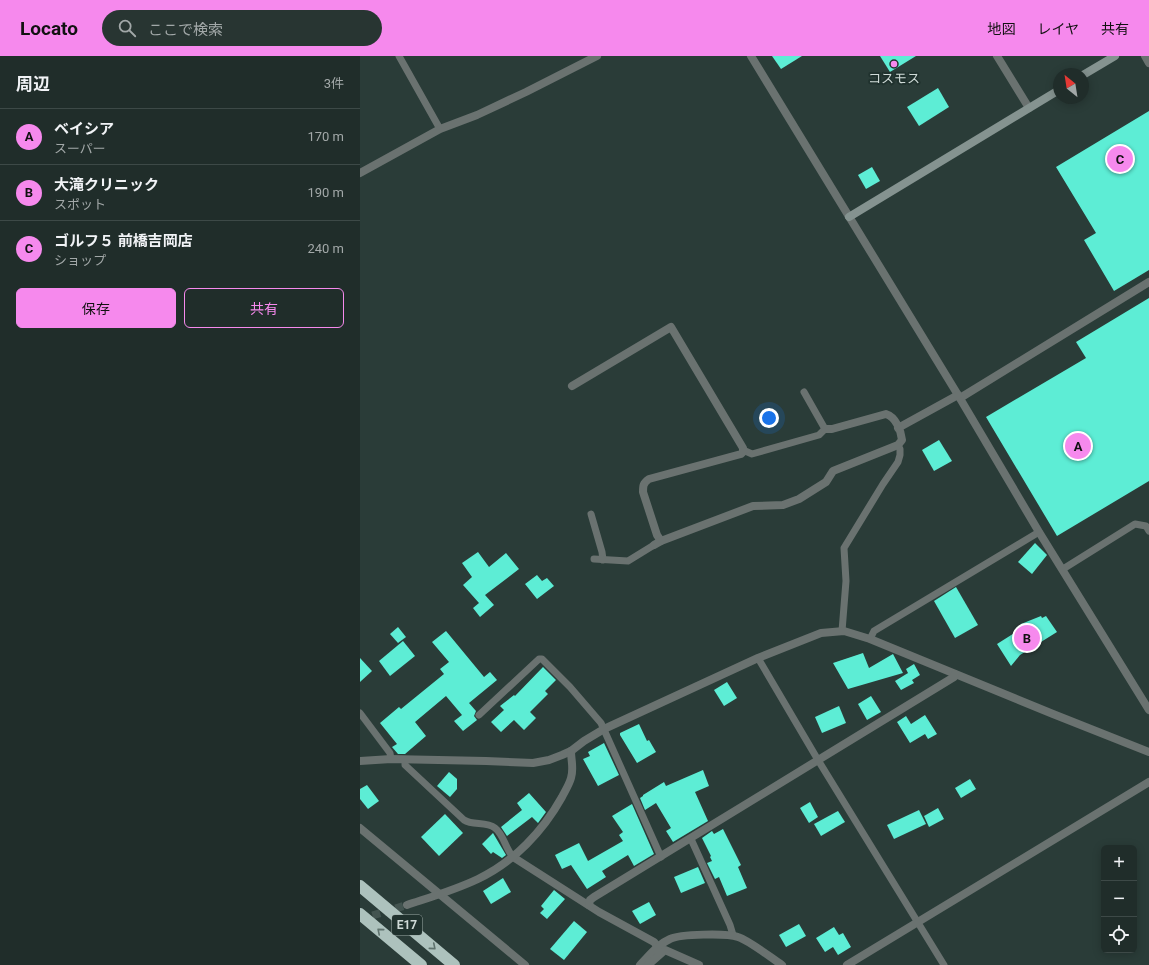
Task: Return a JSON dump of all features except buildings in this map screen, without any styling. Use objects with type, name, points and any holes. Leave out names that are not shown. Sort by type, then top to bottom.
[{"type":"highway","name":"E17","points":[[360,886],[454,965]]},
{"type":"highway","name":"E17","points":[[360,914],[421,965]]},
{"type":"street","points":[[751,56],[959,396],[1039,532],[1149,710]]},
{"type":"street","points":[[997,56],[1029,108]]},
{"type":"street","points":[[1089,71],[1115,56]]},
{"type":"street","points":[[1145,56],[1149,63]]},
{"type":"street","points":[[360,173],[440,129],[498,105],[543,84],[594,57]]},
{"type":"street","points":[[849,217],[1053,94]]},
{"type":"street","points":[[898,428],[959,396],[1149,282]]},
{"type":"street","points":[[572,386],[671,327],[743,448],[741,454],[644,482],[643,492],[657,535],[657,543],[753,506],[783,505],[799,499],[826,482],[833,471],[898,445],[902,440],[892,417],[886,414],[832,429],[825,429]]},
{"type":"street","points":[[360,761],[391,759],[486,760],[533,763],[549,760],[571,751],[584,740],[604,729],[758,658],[821,633],[842,631],[870,638],[1149,752]]},
{"type":"street","points":[[589,905],[590,900],[594,897],[954,677],[955,674]]},
{"type":"street","points":[[407,905],[479,879],[498,869],[513,857],[538,832],[548,819],[566,789],[571,779],[571,751]]},
{"type":"street","points":[[846,965],[1149,782]]},
{"type":"street","points":[[360,828],[525,965]]},
{"type":"street","points":[[513,857],[599,912],[654,942],[658,947]]},
{"type":"street","points":[[640,965],[658,947],[676,937],[723,934],[733,935],[742,939],[782,965]]},
{"type":"street","points":[[648,965],[665,950],[699,965]]},
{"type":"lane","points":[[399,56],[440,129]]},
{"type":"lane","points":[[743,450],[752,454],[819,435],[825,429],[804,392]]},
{"type":"lane","points":[[842,631],[846,581],[844,548],[879,490],[898,462],[900,454],[898,445]]},
{"type":"lane","points":[[591,514],[602,552],[602,560]]},
{"type":"lane","points":[[1063,569],[1135,524],[1146,526],[1149,531]]},
{"type":"lane","points":[[870,638],[874,630],[1039,532]]},
{"type":"lane","points":[[594,559],[628,561],[657,543]]},
{"type":"lane","points":[[758,658],[818,760],[944,965]]},
{"type":"lane","points":[[479,715],[539,659],[542,659],[601,723],[661,857]]},
{"type":"lane","points":[[360,712],[390,753],[391,759]]},
{"type":"lane","points":[[405,760],[405,765],[464,820],[468,822],[485,824],[495,828],[504,839],[513,857]]},
{"type":"lane","points":[[691,838],[730,925],[733,935]]},
{"type":"tunnel","points":[[361,919],[407,905]]},
{"type":"place","name":"コスモス","points":[[894,64]]},
{"type":"place","name":"ゴルフ５ 前橋吉岡店","points":[[1120,159]]},
{"type":"place","name":"ベイシア","points":[[1078,446]]},
{"type":"place","name":"大滝クリニック","points":[[1027,638]]}]
